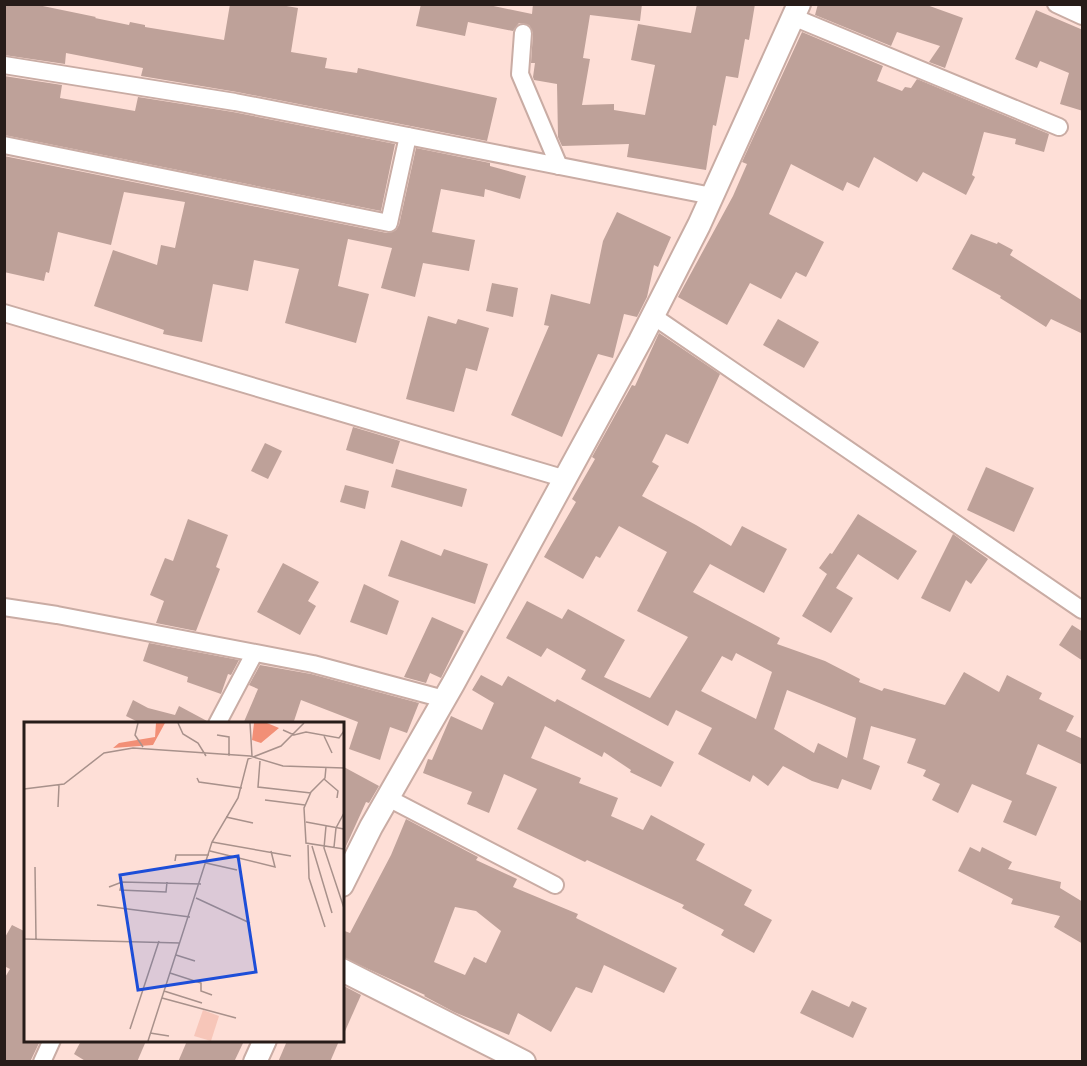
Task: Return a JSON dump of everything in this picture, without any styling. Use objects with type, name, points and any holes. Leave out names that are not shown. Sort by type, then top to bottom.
[{"type":"street","points":[[1056,4],[1083,16]]},
{"type":"street","points":[[344,881],[566,479],[653,316],[712,196],[796,11],[1059,126]]},
{"type":"street","points":[[523,33],[520,74],[559,166]]},
{"type":"street","points":[[5,65],[235,102],[712,196]]},
{"type":"street","points":[[4,145],[389,223],[408,136]]},
{"type":"street","points":[[4,313],[566,479]]},
{"type":"street","points":[[653,316],[1083,610]]},
{"type":"street","points":[[4,607],[313,664],[444,699]]},
{"type":"street","points":[[218,722],[254,654]]},
{"type":"street","points":[[388,798],[555,885]]},
{"type":"street","points":[[344,971],[524,1062]]},
{"type":"street","points":[[42,1062],[52,1042]]},
{"type":"street","points":[[255,1062],[265,1042]]},
{"type":"building","points":[[4,4],[33,4],[129,25],[130,22],[145,25],[145,27],[224,40],[230,4],[275,4],[298,8],[291,52],[327,58],[325,68],[357,73],[358,68],[497,98],[487,141],[237,92],[141,76],[143,68],[66,53],[65,64],[4,55]]},
{"type":"building","points":[[421,4],[484,4],[532,14],[533,4],[642,4],[640,21],[590,15],[583,58],[590,59],[582,105],[614,104],[614,110],[645,115],[655,65],[631,60],[638,24],[691,33],[697,4],[755,4],[749,40],[745,39],[738,78],[726,76],[716,126],[713,125],[706,170],[627,157],[629,144],[562,146],[558,137],[557,84],[534,80],[535,63],[531,63],[533,33],[529,25],[519,23],[513,31],[468,22],[465,36],[416,26]]},
{"type":"building","points":[[818,4],[924,4],[963,18],[945,68],[929,62],[940,46],[897,32],[891,46],[815,15]]},
{"type":"building","points":[[1036,10],[1083,30],[1083,111],[1060,104],[1069,73],[1040,61],[1037,68],[1015,59]]},
{"type":"building","points":[[802,32],[883,66],[877,81],[902,91],[905,87],[911,88],[917,79],[1049,134],[1044,152],[1015,144],[1016,139],[984,132],[972,175],[975,177],[966,195],[923,172],[917,182],[874,157],[859,188],[847,182],[843,191],[791,164],[769,214],[824,242],[806,277],[796,272],[781,299],[750,283],[727,325],[678,297],[733,196],[747,164],[742,162]]},
{"type":"building","points":[[4,76],[62,85],[60,98],[135,111],[138,97],[233,112],[395,144],[381,211],[4,135]]},
{"type":"building","points":[[416,148],[490,163],[490,166],[526,176],[520,199],[485,189],[484,197],[441,189],[432,232],[475,240],[469,271],[423,263],[415,297],[381,288],[392,248],[348,239],[338,286],[369,294],[356,343],[285,323],[299,269],[254,260],[248,291],[213,284],[202,342],[163,334],[164,330],[94,306],[113,250],[157,265],[161,245],[175,248],[185,202],[124,192],[111,245],[58,232],[49,273],[46,272],[44,281],[4,272],[4,156],[387,233],[396,230],[399,225]]},
{"type":"building","points":[[617,212],[671,237],[658,267],[654,265],[647,297],[637,317],[624,314],[613,358],[598,354],[562,437],[511,415],[549,326],[544,325],[551,294],[590,304],[603,241]]},
{"type":"building","points":[[971,234],[997,244],[998,242],[1013,250],[1010,255],[1083,301],[1083,334],[1051,319],[1046,327],[1000,298],[1001,296],[952,269]]},
{"type":"building","points":[[492,283],[518,288],[513,317],[486,311]]},
{"type":"building","points":[[428,316],[456,324],[458,319],[489,328],[477,371],[466,368],[454,412],[406,399]]},
{"type":"building","points":[[778,319],[819,342],[804,368],[763,345]]},
{"type":"building","points":[[659,333],[720,374],[688,444],[666,434],[652,462],[659,466],[642,496],[731,546],[742,526],[787,549],[764,593],[710,564],[693,592],[780,638],[777,644],[825,661],[860,679],[859,682],[882,691],[884,688],[945,705],[964,672],[999,692],[1007,675],[1042,693],[1039,699],[1074,716],[1066,731],[1083,739],[1083,765],[1038,744],[1026,774],[1057,787],[1036,836],[1003,822],[1012,801],[972,784],[958,813],[932,800],[940,784],[923,776],[926,770],[907,763],[916,739],[871,726],[863,759],[880,766],[871,790],[842,779],[838,789],[812,781],[783,766],[768,786],[753,775],[750,782],[698,754],[712,728],[676,710],[668,726],[581,679],[586,670],[547,648],[541,657],[506,638],[527,601],[562,619],[568,609],[625,640],[604,677],[650,698],[688,637],[637,611],[667,552],[619,526],[600,558],[596,556],[583,579],[544,557],[576,502],[572,499],[595,459],[592,457],[632,385],[635,386]],"holes":[[[736,653],[772,672],[756,719],[701,691],[722,656],[732,661]],[[787,690],[856,718],[847,758],[818,743],[814,753],[774,729]]]},
{"type":"building","points":[[353,427],[400,441],[393,464],[346,450]]},
{"type":"building","points":[[265,443],[282,451],[268,479],[251,471]]},
{"type":"building","points":[[986,467],[1034,488],[1014,532],[967,510]]},
{"type":"building","points":[[396,469],[467,489],[462,507],[391,487]]},
{"type":"building","points":[[345,485],[369,491],[365,509],[340,502]]},
{"type":"building","points":[[858,514],[917,551],[898,580],[858,554],[836,588],[853,598],[831,633],[802,616],[827,574],[819,568],[830,553],[832,554]]},
{"type":"building","points":[[188,519],[228,535],[216,567],[220,569],[196,631],[156,623],[164,601],[150,595],[165,558],[173,561]]},
{"type":"building","points":[[953,534],[988,559],[971,584],[966,580],[950,612],[921,598]]},
{"type":"building","points":[[401,540],[441,556],[444,549],[488,564],[475,604],[388,576]]},
{"type":"building","points":[[283,563],[319,582],[308,601],[316,606],[300,635],[257,612]]},
{"type":"building","points":[[364,584],[399,601],[387,635],[350,622]]},
{"type":"building","points":[[432,617],[464,631],[441,678],[430,673],[426,683],[404,677]]},
{"type":"building","points":[[1072,625],[1083,632],[1083,661],[1059,645]]},
{"type":"building","points":[[149,643],[239,660],[231,675],[228,674],[221,694],[187,682],[188,677],[143,661]]},
{"type":"building","points":[[260,665],[311,674],[419,703],[407,733],[390,727],[380,760],[349,749],[358,722],[301,700],[294,722],[244,722],[258,689],[249,685]]},
{"type":"building","points":[[481,675],[502,686],[508,676],[555,702],[557,699],[674,762],[661,787],[630,772],[631,770],[604,752],[602,757],[545,726],[531,758],[581,778],[579,783],[618,798],[611,816],[643,830],[651,815],[705,844],[696,860],[752,890],[744,905],[772,920],[754,953],[721,935],[724,930],[682,908],[684,905],[587,860],[585,862],[517,829],[537,789],[504,774],[489,813],[467,804],[472,792],[423,773],[428,759],[432,760],[451,716],[482,730],[494,703],[472,690]]},
{"type":"building","points":[[133,700],[148,708],[175,715],[179,706],[207,722],[138,722],[126,716]]},
{"type":"building","points":[[344,767],[379,786],[369,803],[366,802],[344,851]]},
{"type":"building","points":[[406,819],[478,857],[476,860],[517,879],[513,887],[578,914],[576,918],[677,968],[664,993],[604,965],[592,993],[576,987],[551,1032],[518,1013],[509,1035],[454,1012],[425,995],[344,958],[344,931],[350,933],[391,855]],"holes":[[[455,907],[476,911],[501,931],[486,963],[474,957],[465,975],[434,962]]]},
{"type":"building","points":[[970,847],[980,852],[982,847],[1012,862],[1008,869],[1061,882],[1060,888],[1083,902],[1083,944],[1054,927],[1060,916],[1011,904],[1013,899],[958,871]]},
{"type":"building","points":[[12,925],[24,931],[24,1042],[40,1042],[30,1062],[4,1062],[4,979],[10,969],[4,966],[4,939]]},
{"type":"building","points":[[344,986],[361,995],[344,1033]]},
{"type":"building","points":[[812,990],[849,1007],[852,1001],[867,1008],[853,1038],[800,1013]]},
{"type":"building","points":[[80,1042],[146,1042],[137,1062],[87,1062],[74,1054]]},
{"type":"building","points":[[187,1042],[244,1042],[234,1062],[178,1062]]},
{"type":"building","points":[[287,1042],[339,1042],[330,1062],[278,1062]]}]
